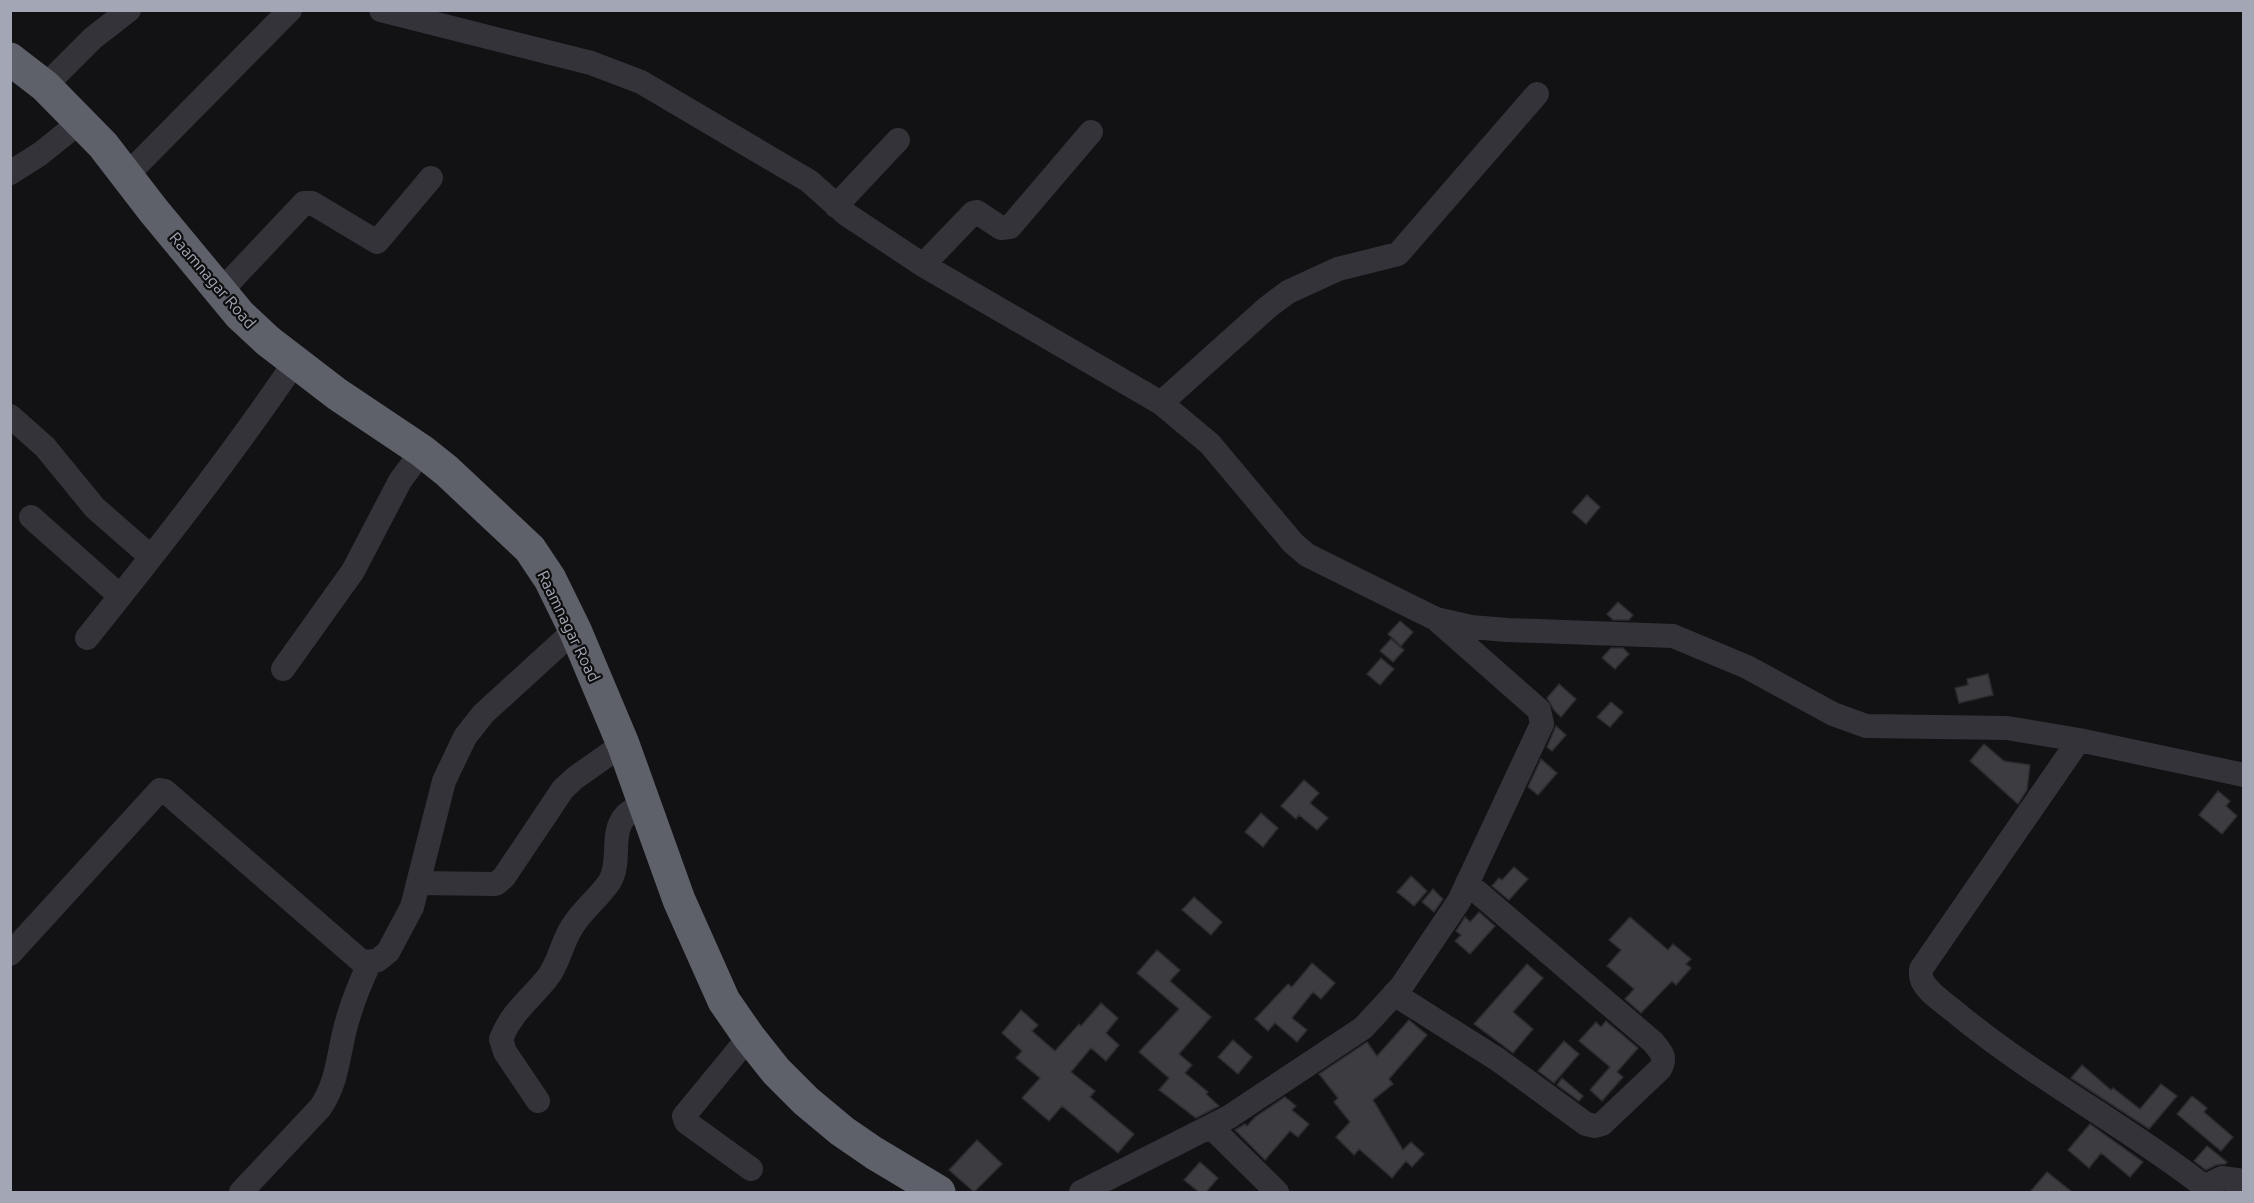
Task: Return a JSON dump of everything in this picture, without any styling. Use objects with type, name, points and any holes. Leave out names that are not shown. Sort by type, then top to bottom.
[{"type":"highway","name":"Raamnagar Road","points":[[10,59],[45,86],[81,121],[240,315],[295,362],[375,422],[422,452],[481,502],[530,549],[550,579],[575,630],[623,744],[679,900],[724,1001],[776,1071],[815,1109],[927,1189]]},
{"type":"street","points":[[45,86],[93,38],[129,10]]},
{"type":"street","points":[[126,175],[290,10]]},
{"type":"street","points":[[381,10],[591,63],[641,82],[809,181],[836,206],[923,265],[1161,403],[1210,444],[1293,543],[1307,555],[1436,619],[1471,627],[1507,630],[1672,636],[1747,667],[1833,714],[1866,726],[2007,728],[2079,740],[2244,774]]},
{"type":"street","points":[[1161,403],[1268,307],[1288,292],[1338,269],[1398,254],[1537,94]]},
{"type":"street","points":[[10,173],[40,154],[81,121]]},
{"type":"street","points":[[923,265],[973,213],[977,212],[1000,228],[1010,227],[1091,132]]},
{"type":"street","points":[[836,206],[898,140]]},
{"type":"street","points":[[220,292],[304,203],[312,204],[377,242],[431,178]]},
{"type":"street","points":[[87,638],[255,421],[295,362]]},
{"type":"street","points":[[10,416],[45,447],[95,508],[151,557]]},
{"type":"street","points":[[283,669],[353,571],[400,481],[422,452]]},
{"type":"street","points":[[31,517],[120,596]]},
{"type":"street","points":[[1081,1192],[1229,1117],[1363,1028],[1394,994],[1459,901],[1542,724],[1539,710],[1436,619]]},
{"type":"street","points":[[10,954],[160,790],[165,791],[361,961],[378,960],[388,952],[412,908],[444,781],[455,753],[483,714],[575,630]]},
{"type":"street","points":[[2079,740],[1922,969],[1920,974],[1922,982],[1997,1045],[2162,1154],[2201,1184],[2208,1185],[2227,1177],[2239,1181],[2244,1180]]},
{"type":"street","points":[[418,883],[496,884],[504,877],[563,789],[623,744]]},
{"type":"street","points":[[538,1101],[506,1052],[501,1039],[512,1015],[550,974],[573,924],[603,892],[613,876],[618,857],[617,832],[620,823],[626,814],[645,803]]},
{"type":"street","points":[[1394,994],[1497,1059],[1586,1124],[1595,1126],[1602,1124],[1664,1063],[1664,1055],[1653,1042],[1467,884]]},
{"type":"street","points":[[241,1192],[320,1108],[328,1096],[334,1080],[350,1009],[370,962]]},
{"type":"street","points":[[749,1037],[684,1116],[686,1122],[751,1169]]},
{"type":"street","points":[[1211,1127],[1277,1192]]},
{"type":"building","points":[[1587,495],[1600,507],[1586,524],[1572,512]]},
{"type":"building","points":[[1618,602],[1633,615],[1629,620],[1613,620],[1607,614]]},
{"type":"building","points":[[1400,621],[1413,632],[1401,646],[1388,634]]},
{"type":"building","points":[[1391,639],[1404,650],[1393,662],[1380,651]]},
{"type":"building","points":[[1611,648],[1623,648],[1629,654],[1615,669],[1602,658]]},
{"type":"building","points":[[1381,658],[1394,669],[1380,685],[1367,674]]},
{"type":"building","points":[[1988,674],[1993,695],[1959,703],[1955,688],[1968,685],[1967,679]]},
{"type":"building","points":[[1559,684],[1576,699],[1561,717],[1547,698]]},
{"type":"building","points":[[1611,702],[1623,712],[1610,727],[1597,717]]},
{"type":"building","points":[[1556,726],[1566,735],[1552,751],[1547,747]]},
{"type":"building","points":[[1984,744],[2004,761],[2030,765],[2027,790],[2018,804],[1970,761]]},
{"type":"building","points":[[1541,759],[1557,773],[1538,795],[1528,787]]},
{"type":"building","points":[[1304,780],[1319,793],[1310,803],[1328,818],[1317,830],[1299,815],[1296,819],[1281,806]]},
{"type":"building","points":[[2218,791],[2230,801],[2226,806],[2237,816],[2222,834],[2199,815]]},
{"type":"building","points":[[1261,813],[1278,828],[1263,847],[1245,832]]},
{"type":"building","points":[[1514,867],[1528,879],[1509,900],[1492,886],[1499,878],[1502,880]]},
{"type":"building","points":[[1411,876],[1427,891],[1414,906],[1397,892]]},
{"type":"building","points":[[1433,889],[1443,899],[1434,912],[1422,902]]},
{"type":"building","points":[[1194,897],[1222,922],[1211,935],[1182,910]]},
{"type":"building","points":[[1479,912],[1495,926],[1470,954],[1455,941],[1461,935],[1456,931],[1465,917],[1470,922]]},
{"type":"building","points":[[1630,917],[1668,950],[1673,944],[1691,959],[1686,964],[1691,968],[1676,985],[1672,981],[1641,1013],[1625,999],[1634,989],[1607,966],[1621,950],[1609,940]]},
{"type":"building","points":[[1157,950],[1180,970],[1170,981],[1211,1017],[1179,1054],[1192,1065],[1185,1073],[1208,1092],[1206,1094],[1219,1106],[1196,1118],[1159,1090],[1169,1078],[1139,1052],[1179,1009],[1137,973]]},
{"type":"building","points":[[1312,963],[1335,983],[1321,999],[1313,992],[1292,1018],[1307,1030],[1297,1042],[1275,1023],[1268,1031],[1255,1019],[1288,984],[1292,987]]},
{"type":"building","points":[[1527,964],[1543,978],[1513,1012],[1533,1029],[1513,1053],[1474,1024]]},
{"type":"building","points":[[1101,1003],[1118,1018],[1106,1033],[1119,1045],[1106,1061],[1091,1048],[1071,1072],[1095,1091],[1090,1097],[1134,1134],[1118,1153],[1062,1106],[1049,1121],[1022,1098],[1040,1078],[1016,1058],[1022,1051],[1002,1033],[1021,1010],[1038,1025],[1032,1031],[1055,1051]]},
{"type":"building","points":[[1409,1020],[1427,1035],[1389,1079],[1393,1084],[1373,1100],[1403,1150],[1411,1142],[1424,1154],[1412,1167],[1406,1161],[1392,1178],[1359,1149],[1354,1155],[1336,1137],[1350,1122],[1334,1102],[1338,1098],[1319,1074],[1367,1042],[1377,1056]]},
{"type":"building","points":[[1606,1021],[1638,1048],[1617,1072],[1623,1077],[1602,1101],[1590,1090],[1610,1067],[1579,1041],[1596,1022],[1601,1027]]},
{"type":"building","points":[[1233,1040],[1252,1057],[1238,1074],[1218,1057]]},
{"type":"building","points":[[1564,1041],[1579,1054],[1554,1083],[1538,1071]]},
{"type":"building","points":[[2082,1065],[2111,1090],[2113,1088],[2140,1109],[2161,1084],[2177,1096],[2149,1129],[2071,1078]]},
{"type":"building","points":[[1562,1078],[1583,1096],[1579,1101],[1557,1085]]},
{"type":"building","points":[[2192,1096],[2207,1108],[2204,1112],[2233,1137],[2221,1151],[2177,1114]]},
{"type":"building","points":[[1285,1097],[1296,1106],[1292,1110],[1309,1124],[1298,1137],[1290,1131],[1265,1160],[1235,1130],[1245,1124],[1247,1126],[1255,1117]]},
{"type":"building","points":[[2090,1124],[2143,1162],[2130,1177],[2101,1153],[2089,1168],[2068,1150]]},
{"type":"building","points":[[977,1140],[1002,1164],[974,1192],[949,1170]]},
{"type":"building","points":[[2207,1146],[2227,1162],[2206,1170],[2194,1161]]},
{"type":"building","points":[[1200,1162],[1218,1178],[1206,1192],[1199,1192],[1184,1180]]},
{"type":"building","points":[[2047,1172],[2072,1192],[2030,1192]]}]
